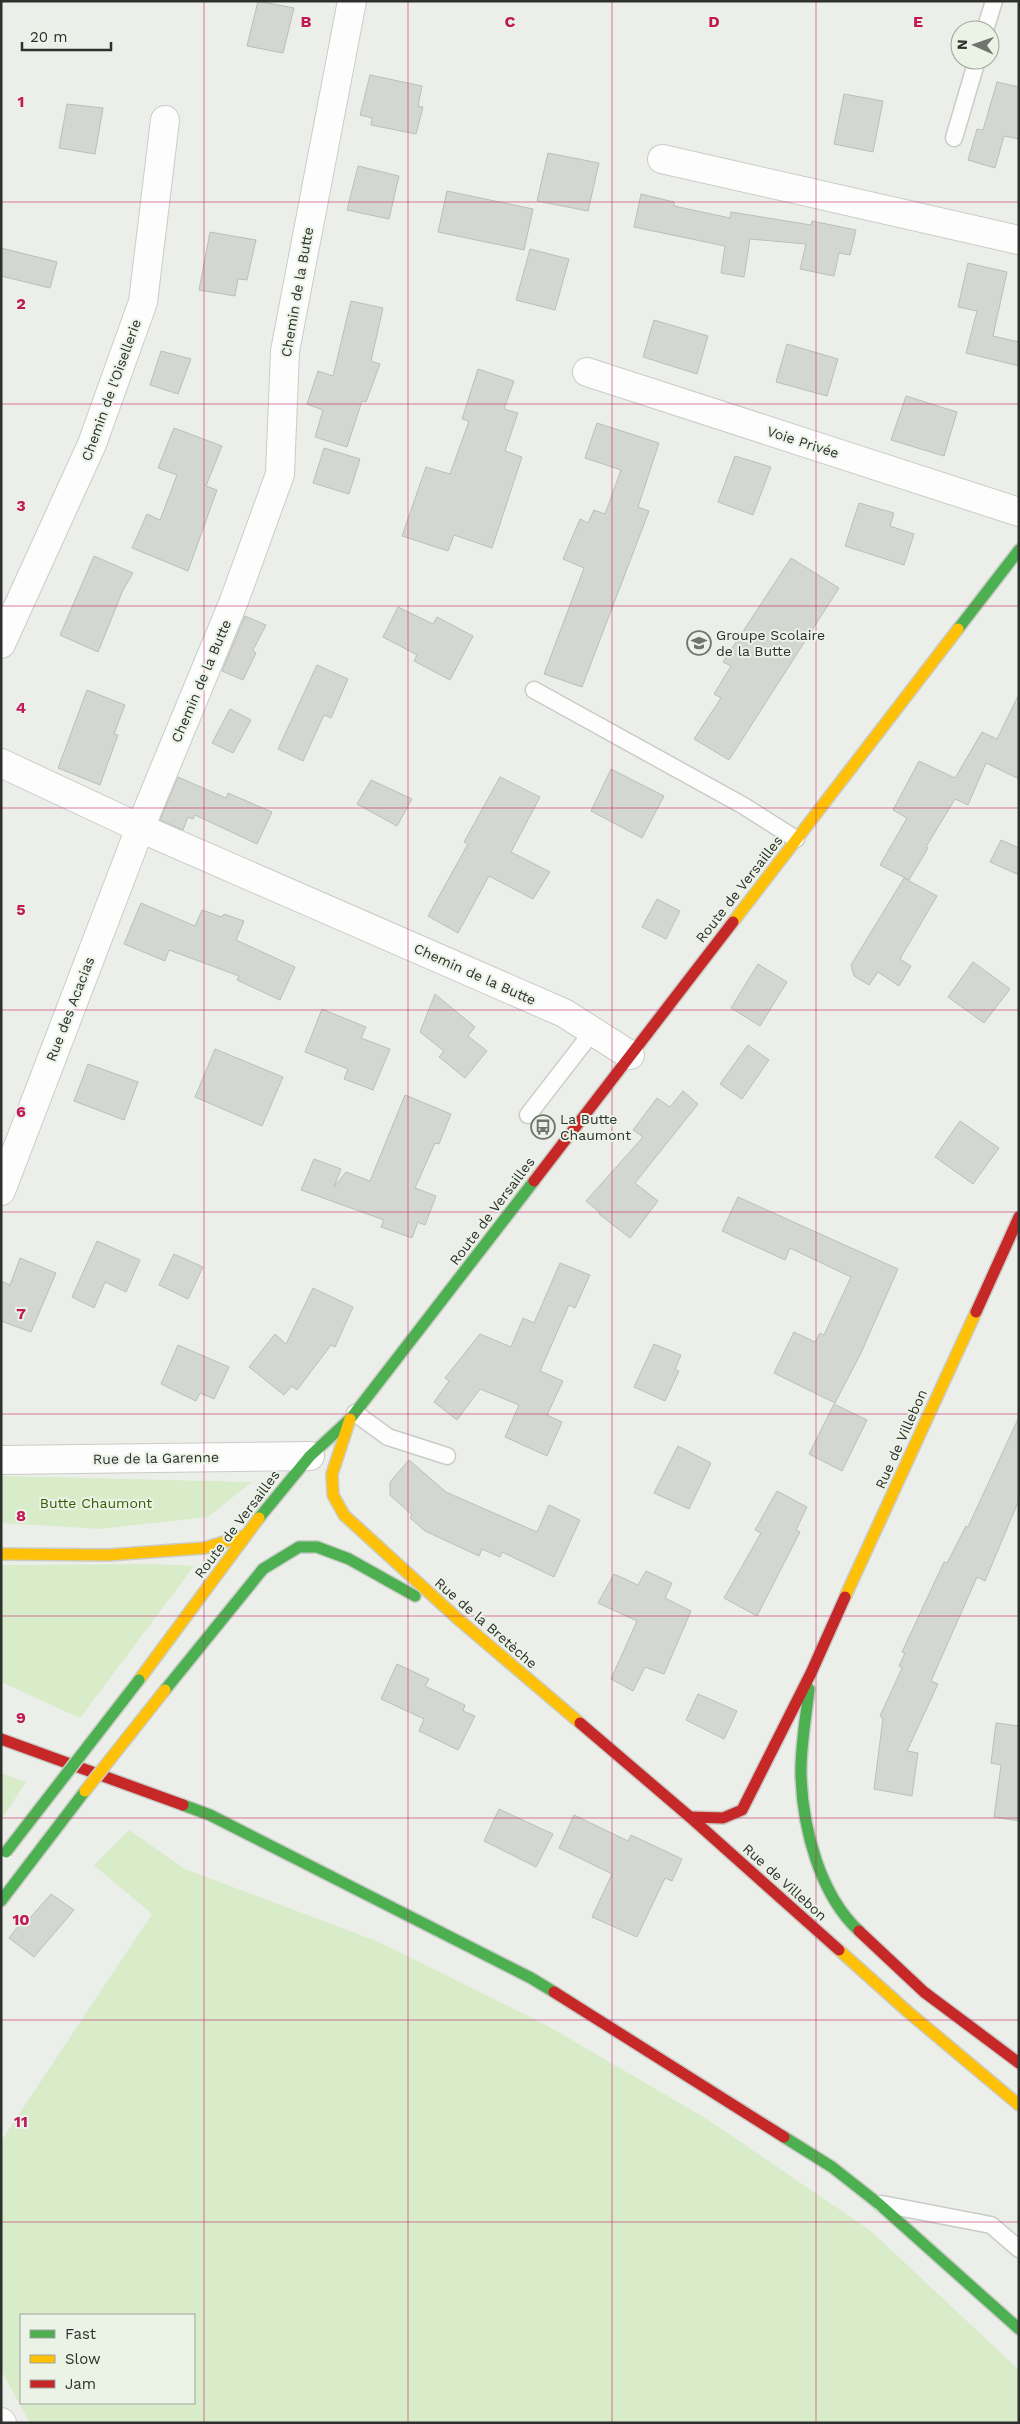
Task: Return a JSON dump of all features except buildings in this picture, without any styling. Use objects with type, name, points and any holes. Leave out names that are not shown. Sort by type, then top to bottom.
[{"type":"main road","name":"Route de Versailles","points":[[4,1856],[191,1612],[244,1536],[310,1456],[353,1416],[1019,550]]},
{"type":"main road","name":"Rue de Villebon","points":[[690,1817],[723,1818],[742,1810],[755,1788],[811,1673],[1019,1217]]},
{"type":"main road","name":"Rue de la Bretèche","points":[[353,1416],[332,1474],[333,1495],[344,1515],[360,1532],[458,1620],[690,1817]]},
{"type":"main road","points":[[1,1554],[108,1555],[204,1548],[244,1536]]},
{"type":"main road","points":[[1,1901],[85,1791],[263,1569],[299,1547],[317,1547],[350,1559],[458,1620]]},
{"type":"main road","name":"Rue de Villebon","points":[[811,1673],[801,1775],[804,1816],[823,1877],[847,1920],[924,1992],[1019,2063]]},
{"type":"main road","points":[[1,1739],[210,1815],[531,1978],[832,2166],[879,2204],[1019,2329]]},
{"type":"main road","name":"Rue de Villebon","points":[[690,1817],[907,2011],[1019,2105]]},
{"type":"street","name":"Chemin de la Butte","points":[[352,1],[285,351],[280,474],[234,601],[140,828],[564,1013],[630,1055]]},
{"type":"street","name":"Chemin de l'Oisellerie","points":[[1,644],[92,444],[142,302],[165,120]]},
{"type":"street","points":[[662,159],[1019,240]]},
{"type":"street","name":"Voie Privée","points":[[587,372],[1019,512]]},
{"type":"street","points":[[1,763],[140,828]]},
{"type":"street","name":"Rue des Acacias","points":[[1,1191],[140,828]]},
{"type":"street","name":"Rue de la Garenne","points":[[1,1460],[310,1456]]},
{"type":"lane","points":[[989,20],[994,1]]},
{"type":"lane","points":[[954,138],[974,70]]},
{"type":"lane","points":[[534,690],[744,806],[796,840]]},
{"type":"lane","points":[[528,1115],[593,1031]]},
{"type":"lane","points":[[353,1416],[388,1437],[447,1456]]},
{"type":"lane","points":[[879,2204],[991,2224],[1019,2250]]},
{"type":"green space","name":"Butte Chaumont","points":[[1,1476],[252,1482],[208,1517],[99,1529],[1,1523]]},
{"type":"green space","points":[[156,1564],[194,1566],[80,1718],[1,1682],[1,1565]]},
{"type":"green space","points":[[1,1773],[26,1782],[1,1820]]},
{"type":"green space","points":[[129,1830],[185,1869],[379,1942],[548,2026],[707,2119],[871,2231],[1019,2370],[1019,2423],[30,2423],[1,2370],[1,2141],[152,1914],[94,1865]]},
{"type":"traffic: fast","points":[[958,629],[1019,550]]},
{"type":"traffic: fast","points":[[259,1518],[310,1456],[351,1418],[534,1181]]},
{"type":"traffic: fast","points":[[165,1690],[263,1569],[299,1547],[317,1547],[349,1559],[415,1596]]},
{"type":"traffic: fast","points":[[6,1852],[139,1680]]},
{"type":"traffic: fast","points":[[809,1689],[801,1766],[805,1818],[816,1860],[824,1880],[845,1916],[859,1931]]},
{"type":"traffic: fast","points":[[1,1901],[85,1791]]},
{"type":"traffic: fast","points":[[183,1805],[210,1815],[531,1978],[554,1992]]},
{"type":"traffic: fast","points":[[784,2137],[832,2167],[879,2204],[1019,2329]]},
{"type":"traffic: slow","points":[[733,922],[958,629]]},
{"type":"traffic: slow","points":[[845,1597],[976,1312]]},
{"type":"traffic: slow","points":[[350,1419],[332,1474],[333,1495],[344,1515],[458,1619],[580,1723]]},
{"type":"traffic: slow","points":[[139,1680],[259,1518]]},
{"type":"traffic: slow","points":[[1,1554],[108,1555],[204,1548],[244,1536]]},
{"type":"traffic: slow","points":[[85,1791],[165,1690]]},
{"type":"traffic: slow","points":[[839,1950],[907,2011],[1019,2105]]},
{"type":"traffic: jam","points":[[534,1181],[733,922]]},
{"type":"traffic: jam","points":[[976,1312],[1019,1217]]},
{"type":"traffic: jam","points":[[690,1817],[723,1818],[742,1810],[811,1673],[845,1597]]},
{"type":"traffic: jam","points":[[580,1723],[690,1817],[839,1950]]},
{"type":"traffic: jam","points":[[1,1739],[183,1805]]},
{"type":"traffic: jam","points":[[859,1931],[924,1992],[1019,2063]]},
{"type":"traffic: jam","points":[[554,1992],[784,2137]]},
{"type":"place","name":"Groupe Scolaire de la Butte","points":[[699,643]]},
{"type":"place","name":"La Butte Chaumont","points":[[543,1127]]}]
